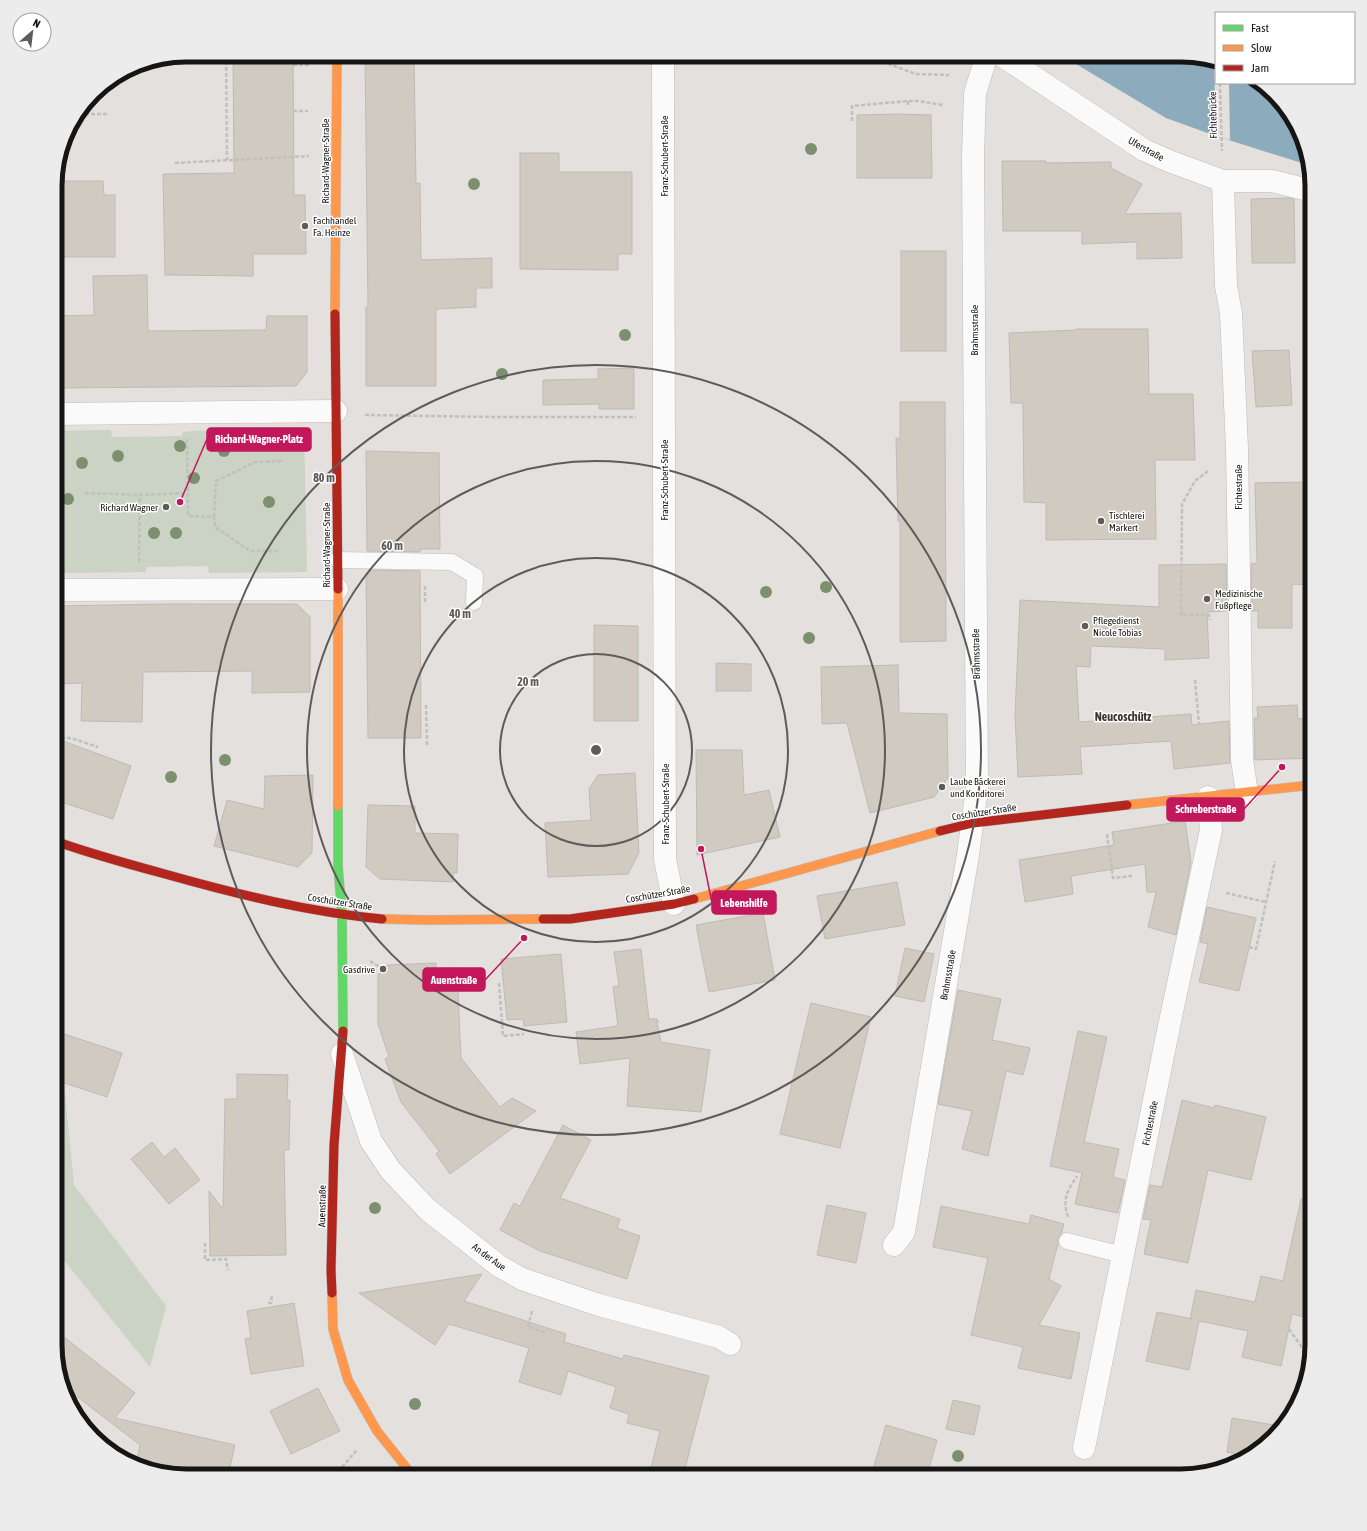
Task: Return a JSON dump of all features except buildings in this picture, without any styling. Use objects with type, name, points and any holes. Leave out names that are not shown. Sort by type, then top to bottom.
[{"type":"street","name":"Richard-Wagner-Straße","points":[[337,62],[335,282],[338,560],[338,866],[342,915]]},
{"type":"street","name":"Franz-Schubert-Straße","points":[[664,62],[665,859],[674,904]]},
{"type":"street","name":"Brahmsstraße","points":[[894,1245],[904,1232],[973,823],[977,788],[974,534],[973,155],[975,93],[985,62]]},
{"type":"street","name":"Uferstraße","points":[[1012,62],[1144,150],[1169,161],[1223,181],[1272,181],[1305,189]]},
{"type":"street","name":"Fichtestraße","points":[[1223,181],[1226,286],[1231,313],[1237,448],[1242,760],[1247,793]]},
{"type":"street","points":[[62,414],[336,411]]},
{"type":"street","points":[[62,590],[337,589]]},
{"type":"street","name":"Coschützer Straße","points":[[62,844],[83,851],[216,888],[342,915],[385,919],[428,920],[570,919],[674,904],[723,892],[909,839],[973,823],[1305,786]]},
{"type":"street","name":"Fichtestraße","points":[[1084,1448],[1169,1026],[1211,830],[1208,797]]},
{"type":"street","name":"Auenstraße","points":[[342,915],[342,1054],[334,1145],[331,1270],[333,1329],[348,1380],[376,1432],[407,1469]]},
{"type":"street","name":"An der Aue","points":[[342,1054],[371,1142],[391,1171],[428,1210],[499,1266],[522,1279],[619,1311],[719,1337],[730,1344]]},
{"type":"lane","points":[[338,560],[452,562],[475,576],[474,602]]},
{"type":"lane","points":[[1067,1240],[1123,1255]]},
{"type":"path","points":[[226,62],[228,160]]},
{"type":"path","points":[[884,62],[916,74],[949,75]]},
{"type":"path","points":[[292,64],[308,65]]},
{"type":"path","name":"Fichtebrücke","points":[[1220,84],[1222,147]]},
{"type":"path","points":[[908,101],[908,106]]},
{"type":"path","points":[[852,121],[852,106],[918,101],[943,106]]},
{"type":"path","points":[[292,111],[310,111]]},
{"type":"path","points":[[86,114],[107,114]]},
{"type":"path","points":[[175,163],[311,156]]},
{"type":"path","points":[[336,411],[360,415],[388,416],[629,417],[664,415]]},
{"type":"path","points":[[186,412],[188,516],[214,517]]},
{"type":"path","points":[[280,551],[250,551],[215,527],[214,517],[216,481],[255,462],[284,461]]},
{"type":"path","points":[[1210,621],[1209,615],[1181,615],[1182,504],[1195,481],[1207,473],[1211,466]]},
{"type":"path","points":[[85,493],[140,495],[187,493]]},
{"type":"path","points":[[140,495],[140,589]]},
{"type":"path","points":[[1195,680],[1199,724]]},
{"type":"path","points":[[426,705],[427,745]]},
{"type":"path","points":[[62,738],[70,738],[98,747]]},
{"type":"path","points":[[1107,828],[1113,878],[1132,876]]},
{"type":"path","points":[[1249,947],[1256,949],[1275,861]]},
{"type":"path","points":[[1199,887],[1266,902]]},
{"type":"path","points":[[368,960],[383,969]]},
{"type":"path","points":[[499,983],[503,1036],[524,1034]]},
{"type":"path","points":[[1067,1240],[1071,1226],[1064,1206],[1066,1193],[1077,1176]]},
{"type":"path","points":[[205,1243],[205,1260],[226,1259],[228,1270]]},
{"type":"path","points":[[268,1304],[271,1303],[272,1294]]},
{"type":"path","points":[[532,1311],[528,1327],[546,1333]]},
{"type":"path","points":[[1289,1329],[1301,1346],[1305,1347]]},
{"type":"path","points":[[340,1469],[355,1452]]},
{"type":"green space","points":[[304,429],[307,572],[209,573],[208,566],[146,567],[146,572],[62,573],[62,431],[111,430],[112,437],[182,436],[183,432]]},
{"type":"green space","points":[[62,1092],[65,1093],[74,1185],[166,1306],[150,1367],[62,1258]]},
{"type":"water","points":[[1073,62],[1189,62],[1215,67],[1215,84],[1250,84],[1269,98],[1288,124],[1296,139],[1303,163],[1216,136],[1166,118]]},
{"type":"pier","points":[[1214,67],[1215,84],[1229,84],[1230,140],[1216,136]]},
{"type":"traffic: fast","points":[[338,806],[338,866],[342,915],[343,1031]]},
{"type":"traffic: slow","points":[[335,314],[337,62]]},
{"type":"traffic: slow","points":[[338,589],[338,806]]},
{"type":"traffic: slow","points":[[1127,805],[1305,786]]},
{"type":"traffic: slow","points":[[694,899],[940,831]]},
{"type":"traffic: slow","points":[[382,919],[543,919]]},
{"type":"traffic: slow","points":[[332,1293],[333,1329],[348,1380],[377,1431],[407,1469]]},
{"type":"traffic: jam","points":[[335,314],[338,589]]},
{"type":"traffic: jam","points":[[940,831],[973,823],[1127,805]]},
{"type":"traffic: jam","points":[[62,843],[123,863],[245,895],[327,912],[382,919]]},
{"type":"traffic: jam","points":[[543,919],[570,919],[674,904],[694,899]]},
{"type":"traffic: jam","points":[[332,1293],[331,1270],[334,1145],[343,1031]]},
{"type":"place","name":"Fachhandel Fa. Heinze","points":[[305,226]]},
{"type":"place","name":"Richard-Wagner-Platz","points":[[180,502]]},
{"type":"place","name":"Richard Wagner","points":[[166,507]]},
{"type":"place","name":"Tischlerei Markert","points":[[1101,521]]},
{"type":"place","name":"Medizinische Fußpflege","points":[[1207,599]]},
{"type":"place","name":"Pflegedienst Nicole Tobias","points":[[1085,626]]},
{"type":"place","name":"Schreberstraße","points":[[1282,767]]},
{"type":"place","name":"Laube Bäckerei und Konditorei","points":[[942,787]]},
{"type":"place","name":"Lebenshilfe","points":[[701,849]]},
{"type":"place","name":"Auenstraße","points":[[524,938]]},
{"type":"place","name":"Gasdrive","points":[[383,969]]},
{"type":"district","name":"Neucoschütz","points":[[1123,717]]}]
